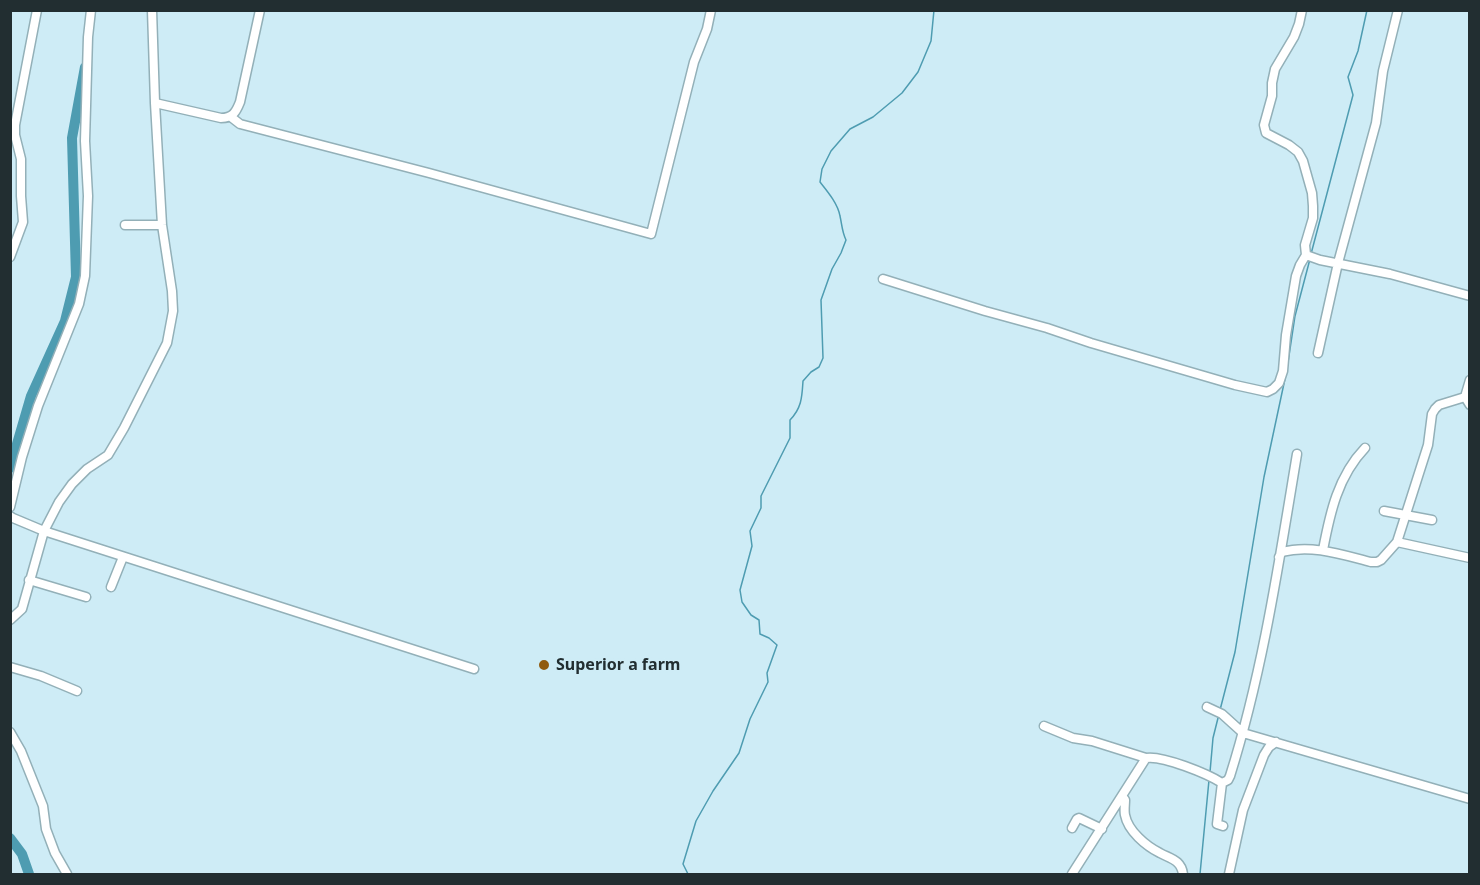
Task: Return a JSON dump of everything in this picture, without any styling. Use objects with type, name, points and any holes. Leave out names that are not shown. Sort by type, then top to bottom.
[{"type":"street","points":[[10,257],[23,222],[21,159],[15,125],[37,10]]},
{"type":"street","points":[[10,507],[38,406],[79,304],[85,276],[88,196],[86,141],[88,37],[91,10]]},
{"type":"street","points":[[10,620],[22,609],[44,531],[59,502],[87,469],[108,454],[124,428],[167,343],[173,311],[162,225],[152,10]]},
{"type":"street","points":[[231,117],[240,102],[260,10]]},
{"type":"street","points":[[155,103],[221,117],[231,117],[240,124],[419,170],[651,234],[694,62],[707,29],[711,10]]},
{"type":"street","points":[[883,279],[1235,385],[1267,392],[1274,389],[1279,383],[1282,371],[1296,276],[1307,256],[1305,245],[1312,218],[1312,193],[1303,161],[1298,152],[1266,133],[1264,124],[1272,96],[1275,69],[1294,37],[1302,10]]},
{"type":"street","points":[[1318,353],[1338,263],[1376,123],[1383,71],[1398,10]]},
{"type":"street","points":[[125,225],[162,225]]},
{"type":"street","points":[[1307,256],[1390,273],[1470,296]]},
{"type":"street","points":[[1470,380],[1465,397],[1470,405]]},
{"type":"street","points":[[1279,557],[1282,552],[1290,550],[1323,550],[1377,562],[1381,560],[1397,542],[1428,445],[1432,414],[1439,405],[1465,397]]},
{"type":"street","points":[[1323,550],[1332,508],[1344,476],[1356,457],[1365,448]]},
{"type":"street","points":[[1222,783],[1230,776],[1260,663],[1297,454]]},
{"type":"street","points":[[1384,512],[1432,520]]},
{"type":"street","points":[[10,516],[44,531],[474,669]]},
{"type":"street","points":[[1397,542],[1470,558]]},
{"type":"street","points":[[111,587],[123,557]]},
{"type":"street","points":[[29,580],[86,597]]},
{"type":"street","points":[[10,667],[41,676],[77,691]]},
{"type":"street","points":[[1207,707],[1220,713],[1243,733],[1470,799]]},
{"type":"street","points":[[1044,726],[1072,738],[1092,741],[1146,758],[1163,758],[1214,777],[1222,783]]},
{"type":"street","points":[[10,732],[21,751],[43,806],[46,830],[55,853],[67,874]]},
{"type":"street","points":[[1229,874],[1243,810],[1264,755],[1276,742]]},
{"type":"street","points":[[1072,874],[1146,758]]},
{"type":"street","points":[[1222,783],[1216,824],[1223,826]]},
{"type":"street","points":[[1122,796],[1125,800],[1125,814],[1128,823],[1135,833],[1152,849],[1177,861],[1182,867],[1183,874]]},
{"type":"street","points":[[1072,828],[1079,818],[1102,829]]},
{"type":"waterway","points":[[688,874],[683,864],[696,821],[739,753],[750,719],[768,682],[767,673],[777,645],[760,634],[759,620],[751,615],[742,602],[740,590],[752,546],[750,531],[761,508],[761,496],[790,438],[790,420],[799,406],[803,381],[819,367],[823,358],[821,300],[846,240],[837,207],[820,182],[822,169],[831,151],[850,129],[873,117],[902,93],[918,72],[931,41],[934,10]]},
{"type":"waterway","points":[[1311,254],[1353,95],[1348,77],[1358,51],[1367,10]]},
{"type":"waterway","points":[[10,468],[31,396],[65,321],[76,277],[72,138],[85,67]]},
{"type":"waterway","points":[[1287,369],[1295,316],[1310,259]]},
{"type":"waterway","points":[[1220,710],[1235,652],[1264,477],[1286,374]]},
{"type":"waterway","points":[[1210,772],[1213,738],[1218,718]]},
{"type":"waterway","points":[[1200,874],[1209,780]]},
{"type":"waterway","points":[[10,838],[22,854],[29,874]]},
{"type":"place","name":"Superior a farm","points":[[544,665]]}]
